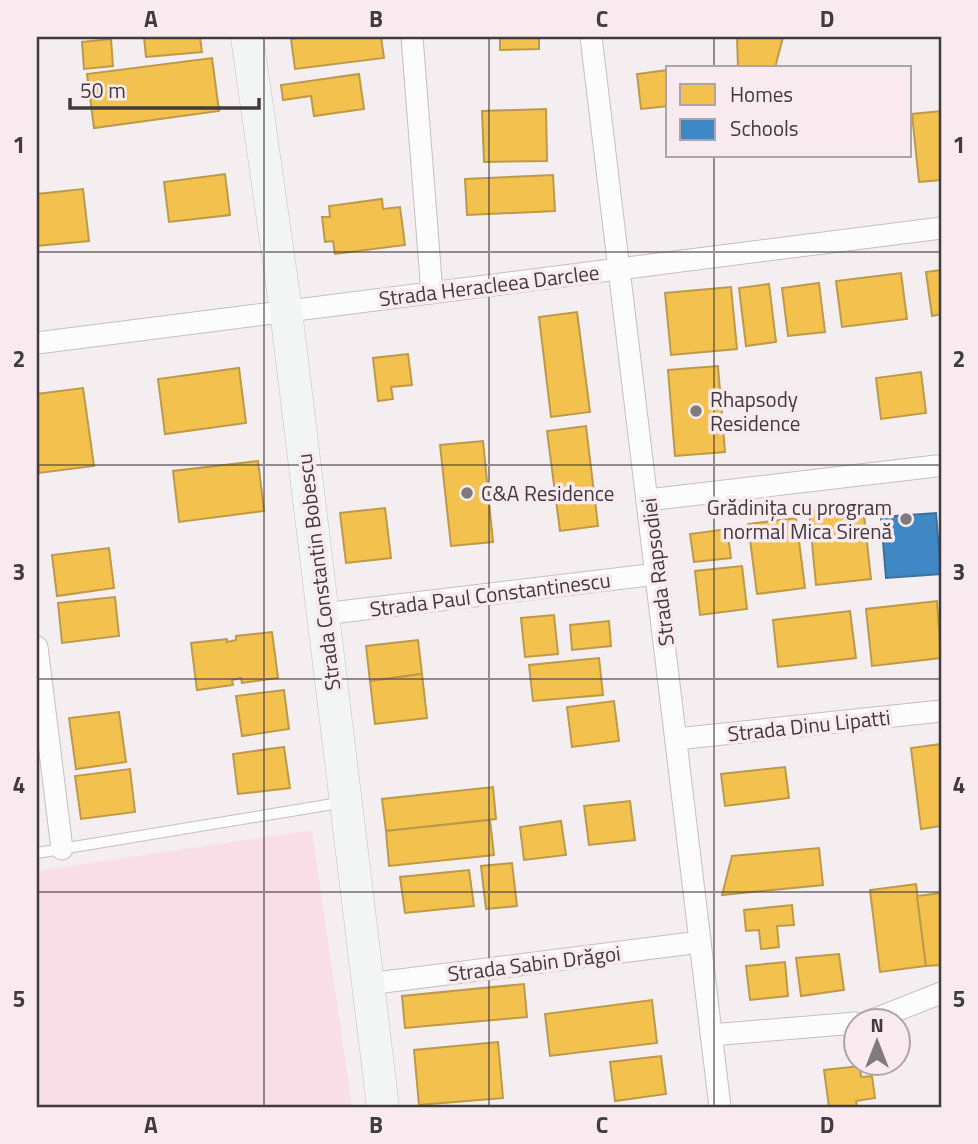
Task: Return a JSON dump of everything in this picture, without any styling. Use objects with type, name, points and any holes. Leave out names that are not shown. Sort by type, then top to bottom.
[{"type":"street","name":"Strada Constantin Bobescu","points":[[247,37],[286,311],[383,1107]]},
{"type":"street","points":[[412,37],[432,293]]},
{"type":"street","name":"Strada Rapsodiei","points":[[591,37],[621,268],[720,1107]]},
{"type":"street","name":"Strada Heracleea Darclee","points":[[37,343],[941,228]]},
{"type":"street","points":[[648,500],[936,466]]},
{"type":"street","name":"Strada Paul Constantinescu","points":[[323,614],[657,574]]},
{"type":"street","points":[[37,647],[62,849]]},
{"type":"street","name":"Strada Dinu Lipatti","points":[[676,739],[941,711]]},
{"type":"street","name":"Strada Sabin Drăgoi","points":[[368,984],[700,942]]},
{"type":"street","points":[[906,1007],[941,993]]},
{"type":"street","points":[[711,1035],[842,1025]]},
{"type":"lane","points":[[37,853],[346,802]]},
{"type":"shaded area","points":[[312,830],[352,1107],[37,1107],[37,871]]},
{"type":"building: Homes","points":[[144,37],[200,37],[202,52],[146,57]]},
{"type":"building: Homes","points":[[381,37],[384,58],[295,69],[291,39]]},
{"type":"building: Homes","points":[[500,37],[539,37],[539,49],[500,50]]},
{"type":"building: Homes","points":[[737,37],[783,37],[776,66],[738,66]]},
{"type":"building: Homes","points":[[111,39],[113,66],[84,69],[82,42]]},
{"type":"building: Homes","points":[[212,58],[219,111],[94,128],[87,74]]},
{"type":"building: Homes","points":[[666,70],[666,106],[641,109],[637,74]]},
{"type":"building: Homes","points":[[359,74],[364,109],[314,116],[311,96],[283,100],[281,85]]},
{"type":"building: Homes","points":[[546,109],[547,161],[484,162],[482,111]]},
{"type":"building: Homes","points":[[941,111],[941,180],[919,182],[912,114]]},
{"type":"building: Homes","points":[[225,174],[230,215],[169,222],[164,182]]},
{"type":"building: Homes","points":[[553,175],[555,211],[467,215],[465,179]]},
{"type":"building: Homes","points":[[83,189],[89,241],[37,246],[37,194]]},
{"type":"building: Homes","points":[[382,199],[383,209],[400,207],[405,245],[335,254],[333,241],[325,242],[322,217],[330,217],[329,206]]},
{"type":"building: Homes","points":[[941,270],[941,314],[932,316],[926,272]]},
{"type":"building: Homes","points":[[901,273],[907,319],[842,327],[836,281]]},
{"type":"building: Homes","points":[[819,283],[825,332],[788,336],[782,288]]},
{"type":"building: Homes","points":[[769,284],[776,342],[746,346],[739,288]]},
{"type":"building: Homes","points":[[731,287],[737,349],[671,355],[665,293]]},
{"type":"building: Homes","points":[[577,312],[590,412],[551,417],[539,317]]},
{"type":"building: Homes","points":[[408,354],[412,385],[391,387],[393,399],[378,401],[373,358]]},
{"type":"building: Homes","name":"Rhapsody Residence","points":[[718,366],[725,452],[675,456],[668,370]]},
{"type":"building: Homes","points":[[239,368],[246,423],[165,434],[158,379]]},
{"type":"building: Homes","points":[[921,372],[926,413],[881,419],[876,378]]},
{"type":"building: Homes","points":[[83,388],[94,466],[39,473],[37,394]]},
{"type":"building: Homes","name":"C&A Residence","points":[[586,426],[598,526],[560,531],[547,431]]},
{"type":"building: Homes","name":"C&A Residence","points":[[483,441],[493,542],[451,546],[440,445]]},
{"type":"building: Homes","points":[[258,461],[264,511],[179,522],[173,471]]},
{"type":"building: Homes","points":[[863,506],[871,579],[816,585],[809,511]]},
{"type":"building: Homes","points":[[385,508],[391,558],[346,563],[340,513]]},
{"type":"building: Homes","points":[[796,518],[805,588],[757,594],[748,524]]},
{"type":"building: Homes","points":[[727,529],[731,558],[694,562],[690,534]]},
{"type":"building: Homes","points":[[109,548],[114,588],[57,596],[52,555]]},
{"type":"building: Homes","points":[[742,566],[747,609],[700,615],[695,571]]},
{"type":"building: Homes","points":[[115,597],[119,636],[62,643],[58,603]]},
{"type":"building: Homes","points":[[937,601],[941,658],[872,666],[866,609]]},
{"type":"building: Homes","points":[[850,611],[856,658],[778,667],[773,620]]},
{"type":"building: Homes","points":[[554,615],[558,654],[525,657],[521,618]]},
{"type":"building: Homes","points":[[609,621],[611,646],[572,650],[570,625]]},
{"type":"building: Homes","points":[[272,632],[278,678],[242,683],[241,678],[232,680],[233,685],[197,690],[191,643],[227,639],[227,642],[236,640],[236,636]]},
{"type":"building: Homes","points":[[418,640],[422,674],[370,681],[366,646]]},
{"type":"building: Homes","points":[[599,658],[603,695],[533,701],[529,665]]},
{"type":"building: Homes","points":[[422,674],[427,718],[375,724],[370,681]]},
{"type":"building: Homes","points":[[284,690],[289,729],[242,736],[236,696]]},
{"type":"building: Homes","points":[[614,701],[619,741],[572,747],[567,707]]},
{"type":"building: Homes","points":[[119,712],[126,762],[76,769],[69,718]]},
{"type":"building: Homes","points":[[941,744],[941,826],[921,829],[911,748]]},
{"type":"building: Homes","points":[[284,747],[290,788],[238,794],[233,754]]},
{"type":"building: Homes","points":[[785,767],[789,798],[725,806],[721,774]]},
{"type":"building: Homes","points":[[130,769],[135,812],[81,819],[75,776]]},
{"type":"building: Homes","points":[[493,787],[496,819],[386,831],[382,799]]},
{"type":"building: Homes","points":[[630,801],[635,840],[589,845],[584,806]]},
{"type":"building: Homes","points":[[490,820],[494,855],[389,866],[386,831]]},
{"type":"building: Homes","points":[[561,821],[566,855],[524,860],[520,827]]},
{"type":"building: Homes","points":[[819,848],[823,885],[722,895],[732,856]]},
{"type":"building: Homes","points":[[512,863],[517,906],[486,909],[481,866]]},
{"type":"building: Homes","points":[[469,870],[474,906],[405,913],[400,877]]},
{"type":"building: Homes","points":[[916,884],[926,966],[880,972],[870,890]]},
{"type":"building: Homes","points":[[941,893],[941,965],[926,966],[917,896]]},
{"type":"building: Homes","points":[[792,905],[794,925],[777,926],[779,947],[761,949],[759,930],[746,931],[744,910]]},
{"type":"building: Homes","points":[[839,954],[844,990],[801,996],[796,958]]},
{"type":"building: Homes","points":[[785,962],[788,996],[750,1000],[746,966]]},
{"type":"building: Homes","points":[[524,984],[527,1017],[405,1028],[402,996]]},
{"type":"building: Homes","points":[[652,1000],[657,1043],[550,1056],[545,1014]]},
{"type":"building: Homes","points":[[498,1042],[503,1098],[419,1105],[414,1050]]},
{"type":"building: Homes","points":[[661,1056],[666,1094],[615,1101],[610,1062]]},
{"type":"building: Homes","points":[[842,1068],[842,1078],[872,1078],[875,1098],[856,1101],[857,1107],[829,1107],[824,1070]]},
{"type":"building: Schools","points":[[936,513],[941,574],[886,578],[881,517]]},
{"type":"place","name":"Rhapsody Residence","points":[[696,411]]},
{"type":"place","name":"C&A Residence","points":[[467,493]]},
{"type":"place","name":"Grădinița cu program normal Mica Sirenă","points":[[906,519]]}]
